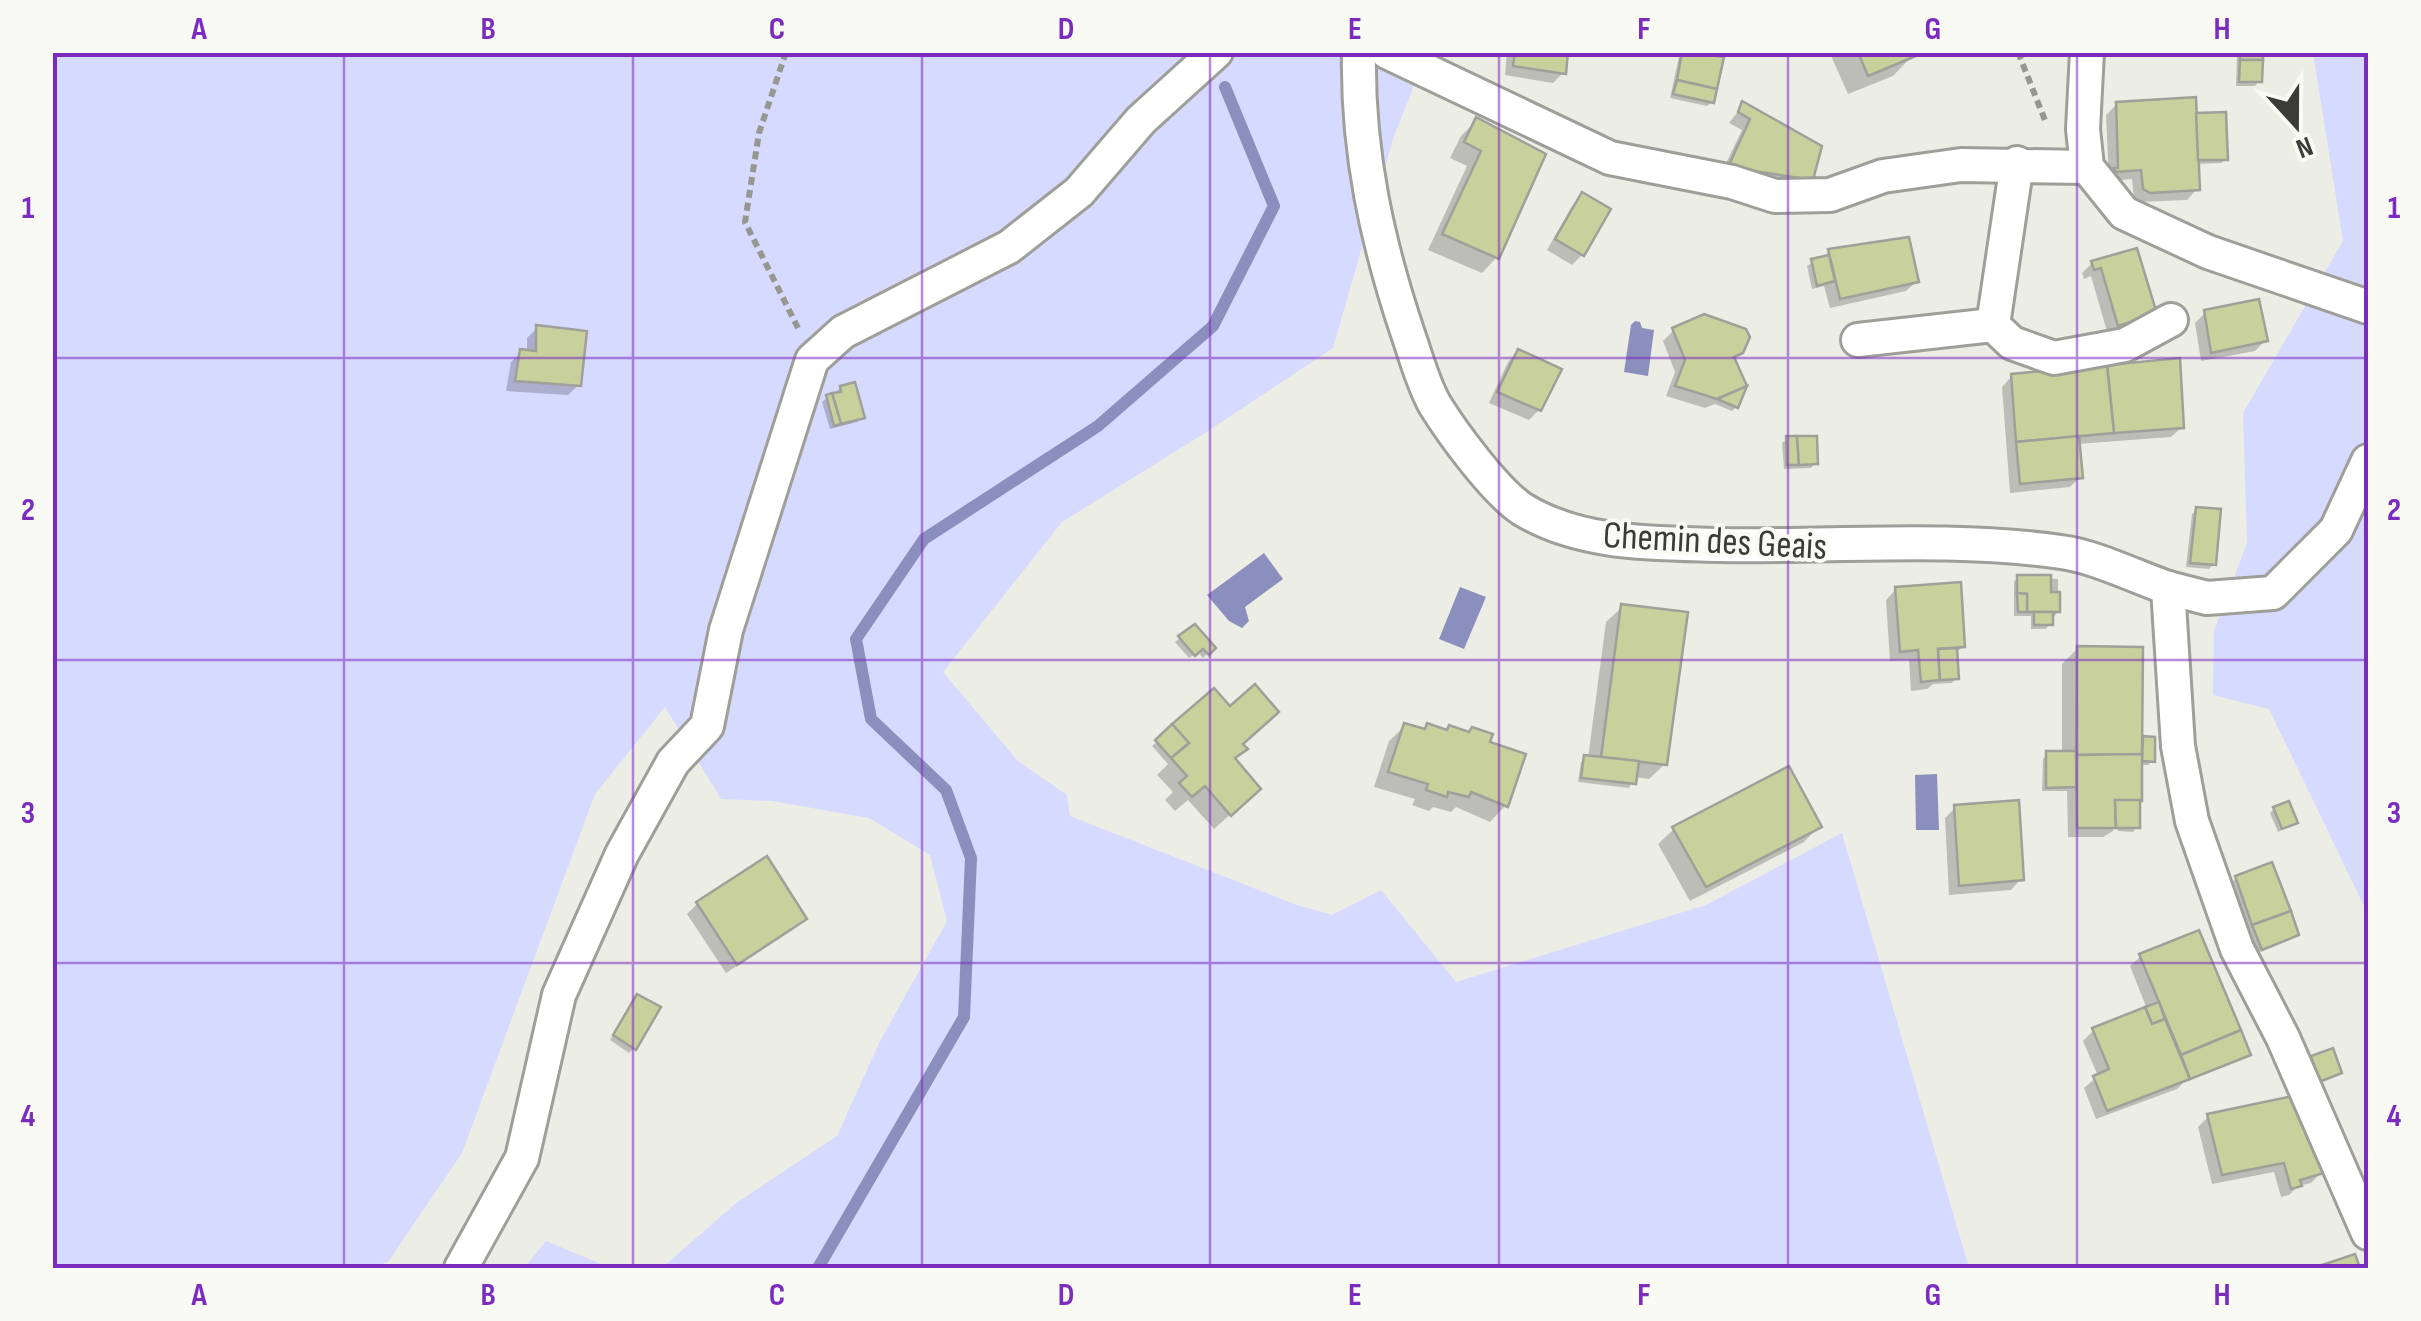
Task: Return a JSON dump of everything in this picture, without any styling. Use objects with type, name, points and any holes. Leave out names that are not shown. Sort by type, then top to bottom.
[{"type":"street","points":[[461,1268],[522,1158],[559,994],[622,854],[673,762],[707,726],[726,630],[812,360],[843,332],[1009,247],[1079,192],[1141,120],[1216,52]]},
{"type":"street","name":"Chemin des Geais","points":[[1359,52],[1358,104],[1372,214],[1387,272],[1434,403],[1504,496],[1569,532],[1656,543],[1954,546],[2064,552],[2207,598],[2273,593],[2336,530],[2368,461]]},
{"type":"street","points":[[1387,52],[1610,158],[1732,182],[1775,196],[1830,195],[1883,176],[1961,165],[2087,167]]},
{"type":"street","points":[[2087,52],[2082,130],[2087,167],[2124,213],[2208,252],[2368,307]]},
{"type":"street","points":[[1993,325],[2016,163]]},
{"type":"street","points":[[1993,325],[2012,344],[2054,358],[2125,345],[2171,320]]},
{"type":"street","points":[[1858,340],[1993,325]]},
{"type":"street","points":[[2168,588],[2178,746],[2192,820],[2237,949],[2283,1038],[2368,1233]]},
{"type":"path","points":[[786,52],[759,133],[745,222],[812,360]]},
{"type":"path","points":[[2018,52],[2052,137],[2082,130]]},
{"type":"shaded area","points":[[52,53],[1427,53],[1394,136],[1333,348],[1062,522],[943,672],[1018,761],[1067,795],[1070,816],[1294,904],[1332,915],[1381,890],[1456,982],[1706,905],[1842,833],[1969,1268],[662,1268],[735,1204],[837,1136],[880,1041],[947,921],[930,855],[869,818],[772,801],[721,799],[665,707],[595,794],[462,1153],[388,1262],[368,1268],[53,1268]]},
{"type":"shaded area","points":[[2313,53],[2368,53],[2368,938],[2365,908],[2269,709],[2213,695],[2214,631],[2247,543],[2243,413],[2343,241]]},
{"type":"shaded area","points":[[1635,321],[1642,328],[1654,330],[1648,376],[1624,372],[1631,325]]},
{"type":"shaded area","points":[[1264,553],[1283,579],[1245,607],[1249,621],[1242,628],[1229,621],[1207,595]]},
{"type":"shaded area","points":[[1460,587],[1486,597],[1464,649],[1439,639]]},
{"type":"shaded area","points":[[1937,774],[1939,830],[1916,830],[1915,775]]},
{"type":"shaded area","points":[[546,1241],[611,1268],[524,1268]]},
{"type":"building","points":[[1515,52],[1568,52],[1566,74],[1513,66]]},
{"type":"building","points":[[1682,52],[1724,57],[1717,89],[1677,80]]},
{"type":"building","points":[[1858,52],[1915,52],[1916,56],[1868,76]]},
{"type":"building","points":[[2240,52],[2263,52],[2263,60],[2240,60]]},
{"type":"building","points":[[2240,60],[2263,60],[2262,82],[2239,82]]},
{"type":"building","points":[[1677,80],[1717,89],[1714,103],[1673,94]]},
{"type":"building","points":[[2196,97],[2200,190],[2150,193],[2143,189],[2141,170],[2117,172],[2111,168],[2118,168],[2116,102]]},
{"type":"building","points":[[1742,101],[1822,146],[1813,180],[1728,167],[1750,119],[1738,112]]},
{"type":"building","points":[[2226,112],[2228,160],[2198,160],[2196,113]]},
{"type":"building","points":[[1476,117],[1546,154],[1499,259],[1442,234],[1481,151],[1464,142]]},
{"type":"building","points":[[1582,192],[1611,209],[1584,256],[1555,239]]},
{"type":"building","points":[[1909,237],[1919,282],[1840,299],[1828,249]]},
{"type":"building","points":[[2137,248],[2157,314],[2118,326],[2101,268],[2094,270],[2091,261]]},
{"type":"building","points":[[1829,255],[1835,281],[1817,286],[1811,259]]},
{"type":"building","points":[[2259,299],[2268,341],[2211,353],[2204,310]]},
{"type":"building","points":[[1704,314],[1746,329],[1750,337],[1743,353],[1734,357],[1747,386],[1717,399],[1675,386],[1685,360],[1672,328]]},
{"type":"building","points":[[536,325],[587,331],[581,386],[515,381],[520,349],[536,351]]},
{"type":"building","points":[[1518,349],[1562,369],[1541,411],[1497,392]]},
{"type":"building","points":[[2180,358],[2184,428],[2114,433],[2107,365]]},
{"type":"building","points":[[2107,365],[2114,433],[2016,442],[2011,374]]},
{"type":"building","points":[[855,382],[865,418],[841,424],[832,393]]},
{"type":"building","points":[[1747,386],[1738,408],[1717,399]]},
{"type":"building","points":[[832,393],[841,424],[834,426],[826,395]]},
{"type":"building","points":[[1786,436],[1797,436],[1799,465],[1787,465]]},
{"type":"building","points":[[1797,436],[1817,436],[1818,464],[1799,465]]},
{"type":"building","points":[[2079,436],[2083,478],[2020,484],[2016,442]]},
{"type":"building","points":[[2196,507],[2221,509],[2216,565],[2190,563]]},
{"type":"building","points":[[2017,575],[2051,575],[2051,592],[2060,592],[2060,612],[2027,612],[2027,594],[2017,593]]},
{"type":"building","points":[[1961,582],[1965,647],[1938,649],[1940,680],[1921,682],[1918,650],[1900,652],[1895,587]]},
{"type":"building","points":[[2017,593],[2027,594],[2027,612],[2018,612]]},
{"type":"building","points":[[1621,604],[1688,612],[1667,765],[1601,757]]},
{"type":"building","points":[[2034,612],[2053,612],[2053,625],[2034,625]]},
{"type":"building","points":[[1195,624],[1216,648],[1209,655],[1203,649],[1195,656],[1178,636]]},
{"type":"building","points":[[2077,646],[2143,647],[2142,754],[2076,755]]},
{"type":"building","points":[[1957,648],[1959,679],[1940,680],[1938,649]]},
{"type":"building","points":[[1255,684],[1279,712],[1243,744],[1248,749],[1235,758],[1261,789],[1231,816],[1205,786],[1192,797],[1179,783],[1187,776],[1171,758],[1189,743],[1172,724],[1214,688],[1230,706]]},
{"type":"building","points":[[1404,723],[1425,729],[1427,723],[1447,730],[1449,725],[1469,732],[1472,727],[1493,734],[1490,742],[1526,754],[1508,807],[1471,792],[1469,797],[1448,792],[1447,797],[1426,790],[1428,784],[1388,772]]},
{"type":"building","points":[[1172,724],[1189,743],[1171,758],[1155,740]]},
{"type":"building","points":[[2143,736],[2155,737],[2155,762],[2142,761]]},
{"type":"building","points":[[2046,751],[2076,751],[2077,787],[2046,788]]},
{"type":"building","points":[[2142,754],[2142,801],[2115,800],[2116,828],[2077,828],[2076,755]]},
{"type":"building","points":[[1584,755],[1639,761],[1636,784],[1581,778]]},
{"type":"building","points":[[1789,766],[1822,827],[1706,887],[1672,827]]},
{"type":"building","points":[[2019,800],[2024,880],[1959,886],[1954,805]]},
{"type":"building","points":[[2115,800],[2140,800],[2140,828],[2116,828]]},
{"type":"building","points":[[2289,801],[2298,823],[2282,829],[2273,807]]},
{"type":"building","points":[[767,856],[807,919],[737,965],[696,902]]},
{"type":"building","points":[[2272,862],[2291,911],[2252,925],[2235,876]]},
{"type":"building","points":[[2291,911],[2299,935],[2262,950],[2252,925]]},
{"type":"building","points":[[2199,930],[2241,1030],[2181,1055],[2139,954]]},
{"type":"building","points":[[637,994],[661,1007],[636,1050],[613,1035]]},
{"type":"building","points":[[2159,1002],[2165,1019],[2152,1024],[2145,1007]]},
{"type":"building","points":[[2145,1007],[2152,1024],[2165,1019],[2190,1079],[2107,1111],[2093,1076],[2109,1069],[2092,1028]]},
{"type":"building","points":[[2241,1030],[2251,1055],[2190,1079],[2181,1055]]},
{"type":"building","points":[[2333,1048],[2342,1073],[2319,1082],[2311,1056]]},
{"type":"building","points":[[2298,1095],[2324,1173],[2300,1180],[2302,1186],[2291,1189],[2284,1163],[2222,1175],[2207,1114]]},
{"type":"building","points":[[2355,1254],[2360,1268],[2313,1268]]},
{"type":"waterway","points":[[818,1268],[964,1017],[971,858],[946,790],[871,719],[856,639],[924,539],[1098,426],[1213,326],[1274,206],[1225,87]]}]
